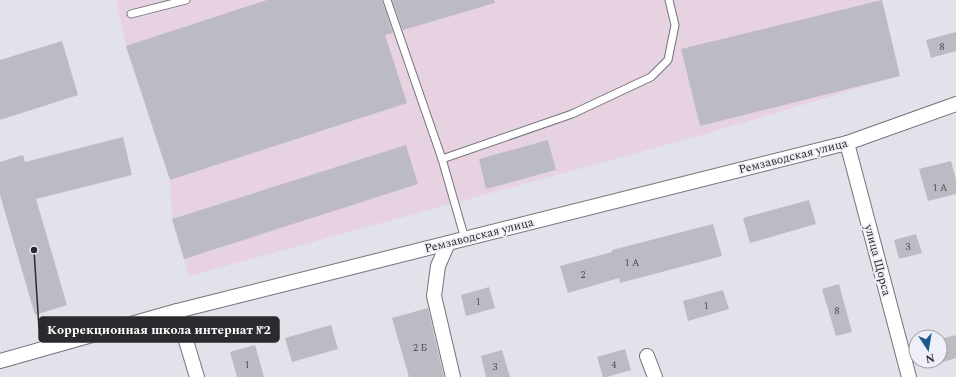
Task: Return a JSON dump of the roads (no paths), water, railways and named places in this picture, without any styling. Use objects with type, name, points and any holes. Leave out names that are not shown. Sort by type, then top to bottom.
[{"type":"street","name":"Ремзаводская улица","points":[[0,361],[177,312],[847,142],[956,104]]},
{"type":"street","name":"улица Щорса","points":[[847,142],[909,377]]},
{"type":"street","points":[[448,243],[438,266],[434,296],[453,377]]},
{"type":"street","points":[[177,312],[197,377]]},
{"type":"street","points":[[647,356],[655,377]]},
{"type":"lane","points":[[131,14],[186,0]]},
{"type":"lane","points":[[387,0],[442,160],[465,239]]},
{"type":"lane","points":[[442,160],[572,114],[651,77],[668,60],[675,25],[669,0]]},
{"type":"place","name":"Коррекционная школа интернат №2","points":[[34,250]]}]
